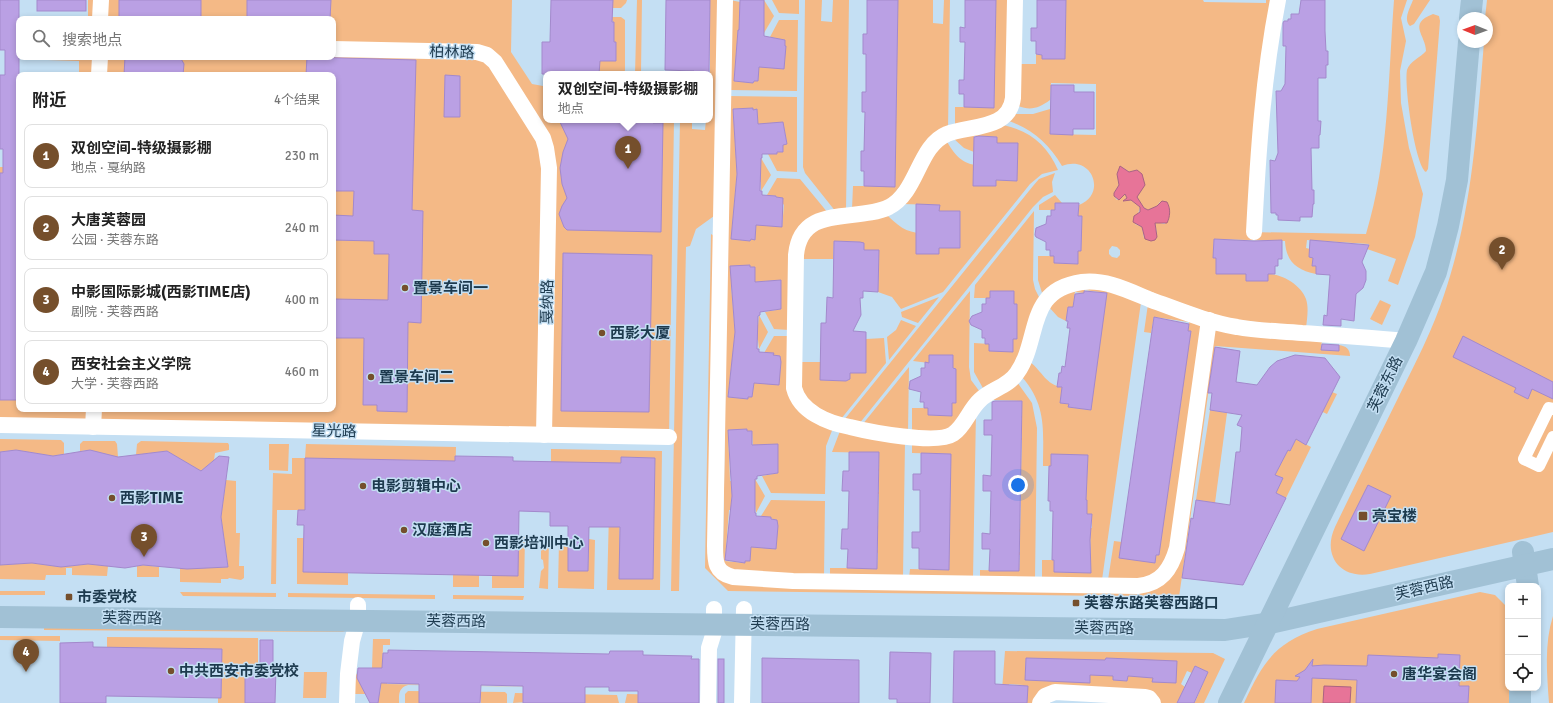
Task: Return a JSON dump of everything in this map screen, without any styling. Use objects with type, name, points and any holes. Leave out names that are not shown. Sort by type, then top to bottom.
[{"type":"main road","points":[[1471,12],[1472,0]]},
{"type":"main road","name":"芙蓉东路","points":[[1229,703],[1406,340],[1436,272],[1453,206],[1460,160],[1469,48]]},
{"type":"main road","name":"芙蓉西路","points":[[1526,568],[1553,545]]},
{"type":"main road","name":"芙蓉西路","points":[[0,602],[358,612],[744,617],[1272,616],[1526,568],[1553,559]]},
{"type":"main road","name":"芙蓉西路","points":[[0,617],[358,612]]},
{"type":"main road","points":[[1520,691],[1520,703]]},
{"type":"street","points":[[100,16],[101,0]]},
{"type":"street","points":[[724,0],[715,546],[717,566],[723,574],[738,578],[793,581],[1138,586],[1152,583],[1161,578],[1170,569],[1177,548],[1209,320]]},
{"type":"street","points":[[1015,0],[1013,98],[1012,106],[1008,113],[1002,119],[951,132],[937,140],[930,148],[907,190],[891,206],[876,211],[816,222],[802,233],[798,241],[796,255],[794,381],[798,397],[804,406],[816,415],[846,427],[899,436],[943,438],[955,432],[981,398],[1004,386],[1018,373],[1025,360],[1033,326],[1041,308],[1048,298],[1068,286],[1089,282],[1103,282],[1209,320],[1237,327],[1257,330],[1406,340]]},
{"type":"street","points":[[1254,232],[1262,104],[1268,57],[1278,0]]},
{"type":"street","name":"柏林路","points":[[336,49],[477,52],[487,55],[495,62],[543,138],[549,168]]},
{"type":"street","points":[[100,60],[100,72]]},
{"type":"street","name":"戛纳路","points":[[544,435],[549,168]]},
{"type":"street","points":[[1553,409],[1550,408],[1524,459],[1539,466],[1553,437]]},
{"type":"street","points":[[93,427],[94,412]]},
{"type":"street","name":"星光路","points":[[0,426],[669,437]]},
{"type":"street","points":[[347,703],[348,674],[358,612]]},
{"type":"street","points":[[708,703],[709,648],[714,632],[714,616]]},
{"type":"street","points":[[742,703],[744,617]]},
{"type":"street","points":[[1040,703],[1045,696],[1056,692],[1145,697],[1149,698],[1153,703]]},
{"type":"shaded area","points":[[88,0],[512,0],[511,52],[532,84],[543,86],[543,123],[674,123],[669,437],[0,425],[0,167],[16,167],[16,412],[336,412],[336,72],[79,72],[79,61],[48,60],[336,60],[336,16],[88,16]]},
{"type":"shaded area","points":[[595,0],[627,0],[621,8],[581,8]]},
{"type":"shaded area","points":[[637,0],[642,0],[641,71],[635,71]]},
{"type":"shaded area","points":[[710,0],[719,0],[714,216],[696,229],[690,246],[686,247],[679,591],[671,591],[680,123],[692,123],[692,129],[705,130],[706,123],[713,123],[713,71],[710,71]]},
{"type":"shaded area","points":[[730,0],[740,2],[734,81],[753,83],[754,81],[758,81],[759,66],[784,69],[785,40],[770,37],[779,20],[798,20],[797,91],[729,90]]},
{"type":"shaded area","points":[[764,0],[774,16],[763,33]]},
{"type":"shaded area","points":[[772,0],[799,0],[799,14],[779,13]]},
{"type":"shaded area","points":[[805,0],[822,0],[821,21],[832,22],[833,0],[849,0],[846,210],[836,212],[805,173],[803,167]]},
{"type":"shaded area","points":[[898,0],[933,0],[933,23],[943,24],[944,0],[950,0],[948,128],[888,201],[852,209],[853,186],[895,186]]},
{"type":"shaded area","points":[[996,0],[1009,0],[1008,93],[1000,113],[955,126],[955,107],[994,107]]},
{"type":"shaded area","points":[[1066,0],[1203,0],[1204,2],[1266,3],[1266,0],[1272,0],[1248,232],[1366,234],[1374,206],[1383,148],[1389,89],[1394,0],[1407,0],[1401,18],[1406,41],[1400,71],[1401,103],[1409,148],[1423,194],[1415,237],[1398,285],[1388,281],[1396,259],[1367,249],[1369,244],[1307,240],[1306,248],[1310,249],[1309,257],[1313,258],[1312,266],[1316,266],[1316,274],[1303,270],[1293,264],[1287,254],[1285,241],[1214,239],[1213,258],[1216,258],[1216,274],[1237,274],[1246,268],[1246,281],[1267,281],[1268,274],[1273,274],[1285,278],[1300,289],[1307,302],[1308,310],[1306,328],[1223,318],[1119,281],[1043,296],[1038,280],[1038,256],[1054,256],[1054,263],[1078,264],[1078,251],[1081,251],[1082,217],[1078,216],[1079,205],[1088,200],[1093,193],[1093,177],[1088,170],[1082,166],[1073,164],[1062,166],[1046,144],[1033,133],[1009,121],[1015,114],[1033,114],[1050,109],[1050,114],[1056,114],[1050,120],[1050,134],[1096,135],[1096,84],[1051,83],[1050,100],[1035,108],[1018,106],[1019,64],[1036,64],[1036,54],[1042,55],[1042,59],[1065,59]],"holes":[[[1122,167],[1129,172],[1137,170],[1137,197],[1144,208],[1148,210],[1157,206],[1160,202],[1165,224],[1155,222],[1157,234],[1144,238],[1142,227],[1135,224],[1140,207],[1131,200],[1124,201],[1127,198],[1125,194],[1117,200],[1114,196],[1114,193],[1119,185],[1117,174]],[[1112,246],[1117,247],[1120,250],[1120,255],[1117,258],[1112,257],[1109,254],[1109,250]]]},
{"type":"shaded area","points":[[1413,0],[1430,0],[1414,24],[1410,26],[1407,17]]},
{"type":"shaded area","points":[[1487,0],[1553,0],[1553,532],[1370,574],[1359,575],[1350,573],[1342,569],[1336,563],[1332,555],[1332,537],[1335,527],[1418,358],[1440,308],[1461,233],[1476,138],[1484,48],[1493,48],[1493,12],[1486,12]]},
{"type":"shaded area","points":[[1433,14],[1439,16],[1440,21],[1428,169],[1426,172],[1422,166],[1414,141],[1407,91],[1407,70],[1413,62],[1426,51],[1419,26],[1425,18]]},
{"type":"shaded area","points":[[580,17],[621,17],[625,20],[625,71],[599,71],[599,64],[597,64],[605,42],[614,39],[614,23],[612,20]]},
{"type":"shaded area","points":[[729,96],[797,97],[797,172],[777,171],[768,154],[783,151],[783,145],[787,143],[783,123],[758,125],[757,109],[733,109],[737,173],[731,239],[750,241],[751,239],[755,240],[756,224],[782,227],[784,205],[776,196],[767,195],[777,178],[800,179],[828,213],[811,218],[789,330],[774,329],[765,312],[781,309],[781,280],[755,282],[755,267],[750,267],[750,265],[731,285],[735,331],[743,331],[735,333],[728,397],[747,399],[748,397],[752,397],[754,382],[773,355],[773,353],[764,353],[774,336],[789,336],[788,381],[833,428],[826,446],[825,494],[771,493],[762,476],[778,473],[778,444],[753,446],[752,431],[747,431],[747,429],[728,430],[730,481],[732,495],[734,496],[732,496],[731,510],[729,510],[725,561],[745,563],[745,561],[749,561],[751,546],[776,549],[777,520],[761,516],[771,500],[825,501],[824,576],[735,572],[723,566]]},
{"type":"shaded area","points":[[1003,125],[1021,131],[1036,140],[1049,153],[1058,170],[1042,174],[1030,184],[943,292],[901,309],[892,297],[878,292],[879,250],[864,250],[860,242],[834,241],[833,259],[802,259],[803,244],[819,227],[886,214],[902,228],[911,232],[922,233],[916,239],[916,254],[938,254],[939,248],[959,248],[960,211],[939,211],[939,205],[902,204],[931,158],[946,140],[959,158],[968,163],[979,165],[973,171],[973,186],[996,186],[996,180],[1017,181],[997,143],[997,137],[974,136],[974,152],[964,148],[953,138]]},
{"type":"shaded area","points":[[761,158],[771,175],[761,191],[761,182],[757,181],[757,167],[761,167]]},
{"type":"shaded area","points":[[1120,166],[1129,172],[1137,170],[1142,174],[1145,185],[1137,197],[1144,208],[1148,210],[1157,206],[1162,201],[1167,202],[1170,213],[1169,218],[1167,223],[1155,223],[1157,237],[1155,240],[1151,241],[1145,239],[1142,227],[1133,222],[1134,216],[1140,212],[1140,207],[1131,200],[1123,201],[1127,198],[1125,194],[1119,200],[1114,196],[1114,193],[1119,185],[1117,174]]},
{"type":"shaded area","points":[[1055,173],[1052,182],[1053,192],[1043,197],[1033,207],[859,424],[844,420],[1033,186],[1039,179]]},
{"type":"shaded area","points":[[1055,195],[1062,203],[1055,203],[1055,210],[1039,210],[1039,205]]},
{"type":"shaded area","points":[[1034,211],[1033,280],[1035,289],[1040,299],[1022,351],[1011,372],[984,390],[974,372],[974,343],[989,344],[989,351],[1013,351],[1013,339],[1017,338],[1017,304],[1014,304],[1014,291],[990,291],[990,298],[974,298],[975,285]]},
{"type":"shaded area","points":[[711,234],[714,236],[713,571],[1161,585],[1215,331],[1322,340],[1321,349],[1339,351],[1339,345],[1341,345],[1346,347],[1350,356],[1215,346],[1179,597],[728,591],[705,568]]},
{"type":"shaded area","points":[[1101,288],[1141,302],[1102,580],[1042,579],[1042,560],[1054,560],[1054,572],[1091,573],[1090,528],[1092,528],[1092,514],[1087,514],[1086,500],[1088,455],[1051,466],[1043,466],[1043,430],[1040,408],[1036,398],[1022,377],[1030,362],[1048,381],[1062,387],[1060,403],[1069,404],[1068,407],[1090,410],[1106,293],[1085,290],[1084,293],[1075,292],[1073,307],[1068,307],[1066,321],[1058,317],[1048,306],[1066,294],[1079,290]]},
{"type":"shaded area","points":[[970,291],[969,367],[971,380],[980,392],[950,430],[912,432],[912,408],[928,408],[928,415],[952,416],[952,403],[956,403],[956,369],[929,355],[929,363],[913,361]]},
{"type":"shaded area","points":[[939,297],[918,323],[902,317],[901,312]]},
{"type":"shaded area","points":[[1380,300],[1391,305],[1382,325],[1370,319]]},
{"type":"shaded area","points":[[1148,304],[1202,326],[1171,550],[1162,570],[1144,580],[1108,580],[1114,541],[1122,542],[1155,563],[1190,331],[1188,331],[1189,322],[1154,317],[1151,333],[1144,332]]},
{"type":"shaded area","points":[[759,315],[768,332],[759,349],[758,340],[754,339],[755,325],[758,325]]},
{"type":"shaded area","points":[[901,320],[916,326],[889,360],[887,337],[896,330]]},
{"type":"shaded area","points":[[884,338],[886,363],[841,419],[812,405],[801,391],[800,362],[821,362],[821,380],[846,381],[850,379],[850,373],[866,373],[866,339]]},
{"type":"shaded area","points":[[909,367],[908,431],[862,425]]},
{"type":"shaded area","points":[[1017,382],[1032,403],[1037,428],[1035,579],[980,578],[980,570],[1019,571],[1020,555],[1017,555],[1017,553],[1020,552],[1020,532],[1018,529],[1020,529],[1021,497],[1018,495],[1021,494],[1021,474],[1019,473],[1021,471],[1022,440],[1019,440],[1019,438],[1022,438],[1022,418],[1020,418],[1020,416],[1022,416],[1022,401],[992,400]]},
{"type":"shaded area","points":[[1332,392],[1337,394],[1327,414],[1312,407]]},
{"type":"shaded area","points":[[1210,410],[1227,413],[1215,503],[1196,500]]},
{"type":"shaded area","points":[[976,412],[973,578],[909,578],[910,569],[949,570],[951,454],[912,453],[912,443],[936,444]]},
{"type":"shaded area","points":[[840,431],[905,442],[903,577],[830,577],[830,568],[877,568],[878,553],[871,552],[878,550],[878,529],[872,529],[872,527],[878,526],[879,494],[872,494],[872,492],[879,492],[879,471],[873,471],[873,469],[879,469],[879,453],[832,452]]},
{"type":"shaded area","points":[[0,439],[61,440],[64,443],[64,454],[53,456],[16,450],[0,452]]},
{"type":"shaded area","points":[[1296,439],[1311,447],[1286,498],[1276,493],[1283,478],[1275,475],[1288,450],[1290,451]]},
{"type":"shaded area","points":[[83,441],[115,441],[117,444],[118,457],[90,450],[80,451],[80,444]]},
{"type":"shaded area","points":[[141,441],[228,443],[229,450],[215,453],[214,460],[201,471],[167,451],[136,455],[137,444]]},
{"type":"shaded area","points":[[269,444],[289,444],[288,471],[269,470]]},
{"type":"shaded area","points":[[306,444],[456,447],[454,511],[437,461],[306,458],[305,510],[277,510],[276,584],[271,584],[273,473],[292,474],[292,458],[305,458]]},
{"type":"shaded area","points":[[551,449],[662,451],[660,590],[607,590],[609,513],[620,497],[619,578],[653,579],[655,458],[621,457],[621,464],[551,462]]},
{"type":"shaded area","points":[[755,479],[765,496],[756,513],[755,504],[752,503],[752,489],[755,488]]},
{"type":"shaded area","points":[[226,480],[236,481],[236,533],[240,533],[239,566],[244,566],[244,578],[241,580],[229,578],[221,579],[221,583],[180,582],[180,568],[228,567],[221,517]]},
{"type":"shaded area","points":[[518,537],[525,537],[524,588],[492,588],[492,575]]},
{"type":"shaded area","points":[[297,538],[304,538],[348,573],[348,585],[297,584]]},
{"type":"shaded area","points":[[541,538],[549,538],[548,589],[539,588],[541,571],[544,568],[543,560],[541,559]]},
{"type":"shaded area","points":[[563,538],[568,538],[568,571],[588,571],[589,539],[595,540],[594,589],[558,588],[559,542]]},
{"type":"shaded area","points":[[32,563],[61,567],[88,564],[108,566],[107,576],[72,575],[72,568],[66,568],[66,575],[46,575],[45,580],[0,579],[0,565]]},
{"type":"shaded area","points":[[143,565],[159,567],[159,577],[137,577],[137,566]]},
{"type":"shaded area","points":[[453,574],[479,575],[479,587],[453,587]]},
{"type":"shaded area","points":[[0,591],[45,591],[45,595],[0,595]]},
{"type":"shaded area","points":[[180,592],[276,593],[276,597],[183,596]]},
{"type":"shaded area","points":[[1480,592],[1495,595],[1505,605],[1505,691],[1510,691],[1510,703],[1244,703],[1257,677],[1271,657],[1290,641],[1317,629]]},
{"type":"shaded area","points":[[288,593],[435,595],[435,599],[288,597]]},
{"type":"shaded area","points":[[453,595],[524,596],[523,600],[453,599]]},
{"type":"shaded area","points":[[1553,616],[1553,703],[1549,703],[1547,648]]},
{"type":"shaded area","points":[[44,625],[343,631],[345,632],[44,630]]},
{"type":"shaded area","points":[[0,636],[60,636],[60,641],[0,640]]},
{"type":"shaded area","points":[[107,637],[258,638],[258,670],[245,670],[245,703],[218,703],[218,698],[221,698],[222,649],[107,647]]},
{"type":"shaded area","points":[[373,639],[390,639],[390,645],[383,645],[382,680],[387,680],[387,684],[609,688],[408,685],[401,690],[399,695],[399,703],[378,703],[378,694],[354,694],[356,673],[359,680],[373,691],[380,694],[381,678],[372,668]]},
{"type":"shaded area","points":[[1005,651],[1213,653],[1225,659],[1204,703],[1157,703],[1053,688],[1036,703],[1027,703],[1022,692],[1023,685],[1009,684],[1007,703],[1001,703]],"holes":[[[1026,658],[1058,659],[1090,675],[1090,682],[1025,675]],[[1106,658],[1137,659],[1127,681],[1113,680],[1113,675],[1105,675]],[[1195,666],[1208,672],[1195,702],[1181,695],[1185,687],[1181,684],[1187,671],[1192,673]]]},
{"type":"shaded area","points":[[304,672],[327,672],[326,698],[303,698]]},
{"type":"shaded area","points":[[1324,686],[1351,687],[1350,703],[1323,703]]},
{"type":"shaded area","points":[[408,691],[505,692],[507,694],[507,703],[481,703],[480,696],[419,695],[419,703],[405,703],[405,694]]},
{"type":"shaded area","points":[[515,693],[617,695],[619,703],[585,703],[585,698],[513,703]]},
{"type":"shaded area","points":[[627,694],[663,695],[638,698],[638,703],[625,703]]},
{"type":"building","points":[[0,0],[19,0],[19,16],[16,16],[16,60],[19,60],[19,72],[16,72],[16,400],[0,400],[0,173],[3,173],[3,149],[0,149],[0,75],[5,75],[5,50],[0,50]]},
{"type":"building","points":[[37,0],[86,0],[86,11],[37,11]]},
{"type":"building","points":[[119,0],[201,0],[201,16],[119,16]]},
{"type":"building","points":[[247,0],[331,0],[330,16],[247,16]]},
{"type":"building","points":[[551,0],[613,0],[612,22],[614,22],[616,61],[600,61],[599,71],[543,71],[542,74],[542,42],[550,42]]},
{"type":"building","points":[[666,0],[710,0],[709,71],[665,70]]},
{"type":"building","points":[[740,0],[764,0],[764,36],[785,40],[786,46],[784,69],[759,67],[758,81],[754,81],[753,83],[734,81],[739,30]]},
{"type":"building","points":[[867,0],[898,0],[895,187],[864,186],[864,171],[861,171],[861,151],[864,151],[865,112],[862,112],[862,92],[866,92],[866,54],[863,54],[863,34],[867,34]]},
{"type":"building","points":[[965,0],[996,0],[994,108],[964,107],[964,94],[959,94],[959,80],[964,80],[965,42],[960,42],[960,27],[965,28]]},
{"type":"building","points":[[1037,0],[1066,0],[1065,59],[1042,59],[1042,55],[1036,54],[1036,41],[1031,41],[1031,28],[1037,28]]},
{"type":"building","points":[[1301,0],[1325,0],[1325,31],[1326,51],[1328,51],[1328,65],[1326,65],[1326,78],[1318,78],[1318,121],[1321,121],[1319,148],[1311,148],[1312,190],[1314,190],[1314,204],[1312,217],[1300,217],[1300,221],[1278,220],[1278,215],[1276,215],[1276,213],[1271,213],[1270,160],[1275,161],[1278,153],[1276,91],[1281,91],[1285,84],[1286,46],[1283,46],[1283,23],[1284,21],[1288,21],[1288,19],[1291,19],[1291,14],[1299,14]]},
{"type":"building","points":[[336,58],[416,60],[412,210],[423,211],[421,323],[408,322],[407,412],[377,411],[377,405],[363,405],[364,338],[336,338],[336,299],[388,300],[389,254],[374,254],[374,241],[336,240],[336,215],[353,216],[354,191],[336,191],[336,72],[306,72],[307,60],[336,60]]},
{"type":"building","points":[[125,60],[182,60],[184,64],[183,72],[124,72]]},
{"type":"building","points":[[445,75],[460,76],[460,117],[444,117]]},
{"type":"building","points":[[1051,85],[1074,85],[1074,92],[1094,92],[1094,129],[1073,129],[1073,135],[1050,134]]},
{"type":"building","points":[[753,108],[753,110],[757,109],[758,124],[783,122],[787,144],[783,145],[783,152],[777,152],[777,154],[762,154],[761,158],[760,191],[762,191],[762,195],[783,198],[782,227],[756,225],[755,240],[751,239],[750,241],[731,239],[737,174],[733,109]]},
{"type":"building","points":[[560,123],[663,123],[661,232],[567,230],[564,227],[559,214],[567,198],[562,184],[560,168],[563,152],[568,139]]},
{"type":"building","points":[[974,137],[997,137],[997,143],[1018,143],[1017,181],[996,180],[996,186],[973,186]]},
{"type":"building","points":[[1055,203],[1079,203],[1078,216],[1082,216],[1081,251],[1078,251],[1078,264],[1054,263],[1054,256],[1050,256],[1050,250],[1046,250],[1046,242],[1035,235],[1036,228],[1046,224],[1047,216],[1051,216],[1051,210],[1055,210]]},
{"type":"building","points":[[916,204],[940,205],[939,211],[960,211],[960,248],[939,248],[939,254],[916,254]]},
{"type":"building","points":[[1214,239],[1254,241],[1282,240],[1282,259],[1278,259],[1278,266],[1275,266],[1275,274],[1268,274],[1268,281],[1246,281],[1246,274],[1216,274],[1216,258],[1213,258]]},
{"type":"building","points":[[1310,240],[1369,245],[1362,262],[1366,271],[1366,280],[1363,288],[1356,294],[1354,321],[1341,319],[1341,326],[1323,325],[1324,315],[1327,316],[1330,275],[1316,274],[1316,266],[1312,266],[1313,258],[1309,257]]},
{"type":"building","points":[[834,241],[860,242],[864,243],[864,250],[879,250],[878,292],[863,291],[863,298],[860,298],[861,315],[853,331],[866,332],[866,373],[850,373],[850,379],[846,381],[820,380],[821,323],[826,323],[827,297],[833,298]]},
{"type":"building","points":[[563,253],[652,255],[649,412],[561,411]]},
{"type":"building","points":[[750,265],[750,267],[755,267],[755,282],[781,280],[781,309],[760,312],[760,315],[758,316],[757,349],[759,349],[759,352],[774,353],[773,355],[780,356],[781,362],[779,385],[754,383],[752,397],[748,397],[748,399],[728,397],[735,332],[730,266]]},
{"type":"building","points":[[990,291],[1014,291],[1014,304],[1017,304],[1017,339],[1013,339],[1013,352],[989,351],[989,344],[985,344],[985,338],[982,338],[982,330],[971,325],[969,321],[972,316],[982,312],[982,304],[986,304],[986,298],[990,298]]},
{"type":"building","points":[[1084,291],[1107,293],[1091,410],[1068,407],[1069,404],[1060,403],[1062,387],[1057,387],[1059,373],[1061,373],[1062,366],[1065,367],[1070,328],[1067,328],[1068,321],[1066,321],[1068,307],[1073,307],[1075,294],[1084,293]]},
{"type":"building","points":[[1154,317],[1189,324],[1188,331],[1191,331],[1159,555],[1156,555],[1155,563],[1119,558]]},
{"type":"building","points":[[1463,336],[1553,382],[1553,399],[1532,389],[1528,399],[1514,392],[1516,388],[1453,357]]},
{"type":"building","points":[[1322,344],[1339,345],[1339,351],[1321,350]]},
{"type":"building","points":[[1215,347],[1240,351],[1236,382],[1257,385],[1270,367],[1277,361],[1295,355],[1325,358],[1340,377],[1306,445],[1296,439],[1290,451],[1288,450],[1275,475],[1283,478],[1276,493],[1286,498],[1243,585],[1182,578],[1191,518],[1193,519],[1196,500],[1230,505],[1236,452],[1240,452],[1242,427],[1237,425],[1242,415],[1210,410],[1212,393],[1208,393]]},
{"type":"building","points":[[929,355],[953,355],[953,368],[956,369],[956,403],[952,403],[952,416],[928,415],[928,408],[924,408],[924,402],[920,402],[921,392],[909,389],[910,381],[921,376],[921,368],[925,368],[925,362],[929,363]]},
{"type":"building","points":[[1022,401],[1019,571],[989,571],[990,549],[982,549],[982,533],[990,534],[991,491],[983,491],[983,475],[991,476],[992,435],[984,435],[984,420],[992,420],[992,402]]},
{"type":"building","points":[[747,429],[747,431],[752,431],[752,445],[778,444],[778,473],[757,476],[757,479],[755,479],[755,513],[756,516],[771,517],[771,519],[777,520],[778,526],[776,549],[751,547],[750,561],[745,561],[745,563],[725,560],[732,496],[728,430]]},
{"type":"building","name":"西影TIME","points":[[16,450],[53,456],[90,450],[118,457],[167,451],[201,471],[219,456],[229,457],[221,517],[228,567],[187,569],[143,565],[125,568],[88,564],[61,567],[32,563],[0,565],[0,452]]},
{"type":"building","points":[[849,452],[879,452],[877,569],[847,568],[848,549],[841,549],[842,529],[848,529],[849,491],[842,491],[843,471],[849,471]]},
{"type":"building","points":[[921,453],[951,454],[949,570],[919,569],[919,548],[912,548],[912,532],[920,532],[920,490],[913,490],[913,474],[921,474]]},
{"type":"building","points":[[1051,454],[1088,455],[1086,500],[1087,514],[1092,514],[1090,540],[1091,573],[1054,572],[1054,560],[1052,560],[1053,511],[1050,511],[1050,501],[1048,501],[1049,466],[1051,466]]},
{"type":"building","points":[[455,456],[513,457],[513,461],[621,463],[621,457],[655,458],[653,579],[619,579],[620,527],[589,527],[588,571],[568,571],[568,526],[550,526],[550,512],[519,511],[518,576],[303,572],[304,525],[297,525],[298,510],[305,510],[305,458],[455,461]]},
{"type":"building","points":[[1368,485],[1391,496],[1364,551],[1341,539]]},
{"type":"building","points":[[260,640],[273,640],[273,670],[276,670],[275,703],[245,703],[245,670],[260,670]]},
{"type":"building","points":[[93,642],[93,647],[222,649],[221,698],[106,696],[106,703],[60,703],[60,643]]},
{"type":"building","points":[[388,650],[609,654],[610,651],[643,651],[643,655],[692,656],[691,659],[699,659],[699,703],[638,703],[638,691],[609,691],[609,687],[585,687],[585,703],[523,703],[523,686],[481,685],[480,703],[419,703],[419,684],[381,683],[378,703],[370,703],[357,678],[358,668],[382,668],[383,653],[388,653]]},
{"type":"building","points":[[954,651],[995,651],[995,684],[1028,686],[1027,703],[953,703]]},
{"type":"building","points":[[890,652],[931,653],[930,703],[897,703],[897,699],[889,699]]},
{"type":"building","points":[[1438,654],[1460,655],[1459,686],[1469,686],[1468,703],[1356,703],[1357,680],[1312,678],[1311,703],[1275,703],[1276,680],[1297,681],[1300,677],[1295,676],[1305,670],[1313,659],[1312,666],[1367,666],[1368,655],[1438,658]]},
{"type":"building","points":[[762,658],[859,660],[859,703],[762,703]]},
{"type":"building","points":[[1026,658],[1105,660],[1106,658],[1177,661],[1176,683],[1152,682],[1153,678],[1128,676],[1127,681],[1113,680],[1113,676],[1090,675],[1090,683],[1025,680]]},
{"type":"building","points":[[718,659],[724,659],[724,703],[718,703]]},
{"type":"building","points":[[1195,666],[1208,672],[1194,703],[1177,703]]},
{"type":"place","name":"双创空间-特级摄影棚","points":[[628,169]]},
{"type":"place","name":"大唐芙蓉园","points":[[1502,270]]},
{"type":"place","name":"置景车间一","points":[[405,288]]},
{"type":"place","name":"西影大厦","points":[[602,333]]},
{"type":"place","name":"置景车间二","points":[[371,377]]},
{"type":"place","name":"电影剪辑中心","points":[[363,486]]},
{"type":"place","name":"西影TIME","points":[[112,498]]},
{"type":"place","name":"亮宝楼","points":[[1363,516]]},
{"type":"place","name":"汉庭酒店","points":[[404,530]]},
{"type":"place","name":"西影培训中心","points":[[486,543]]},
{"type":"place","name":"中影国际影城(西影TIME店)","points":[[144,557]]},
{"type":"place","name":"市委党校","points":[[69,597]]},
{"type":"place","name":"芙蓉东路芙蓉西路口","points":[[1076,603]]},
{"type":"place","name":"中共西安市委党校","points":[[171,671]]},
{"type":"place","name":"西安社会主义学院","points":[[26,672]]},
{"type":"place","name":"唐华宴会阁","points":[[1394,674]]}]
